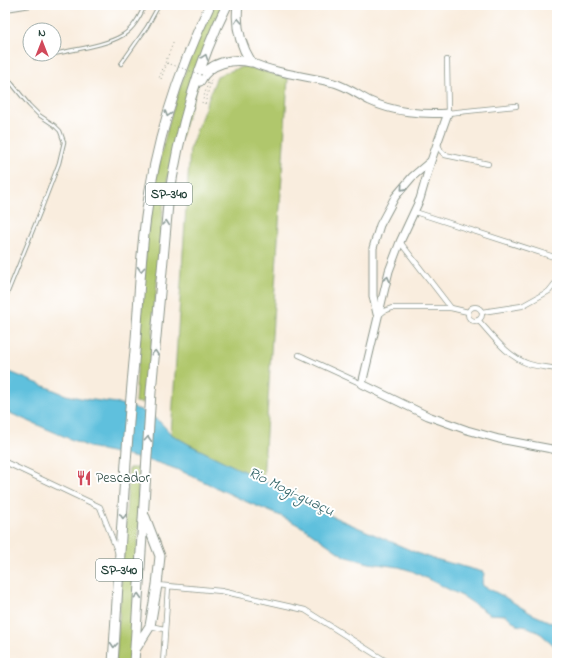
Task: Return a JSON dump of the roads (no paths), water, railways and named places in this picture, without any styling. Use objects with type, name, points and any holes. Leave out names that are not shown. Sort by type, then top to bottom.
[{"type":"highway","name":"SP-340","points":[[113,663],[131,391],[145,223],[154,166],[165,123],[180,76],[193,42],[210,5]]},
{"type":"highway","name":"SP-340","points":[[134,663],[151,392],[168,204],[173,170],[185,120],[206,54],[227,5]]},
{"type":"highway","points":[[238,5],[237,21],[239,37],[251,62]]},
{"type":"highway","points":[[185,120],[202,77],[216,65],[233,60],[251,62]]},
{"type":"highway","points":[[135,649],[150,626],[158,585],[160,556],[143,513]]},
{"type":"street","points":[[362,384],[377,316],[389,271],[400,242],[420,199],[431,161],[448,113],[447,60]]},
{"type":"street","points":[[251,62],[269,68],[344,86],[368,100],[387,107],[425,113],[448,113],[516,106]]},
{"type":"street","points":[[437,143],[445,155],[488,164]]},
{"type":"street","points":[[377,316],[373,296],[373,248],[380,225],[395,197],[412,178],[431,161]]},
{"type":"street","points":[[415,212],[557,258]]},
{"type":"street","points":[[400,242],[451,308]]},
{"type":"street","points":[[482,312],[522,306],[549,291],[557,281]]},
{"type":"street","points":[[468,312],[475,307],[478,307],[482,312]]},
{"type":"street","points":[[377,316],[392,308],[451,308],[468,312]]},
{"type":"street","points":[[468,312],[468,315],[472,320],[478,320],[513,356],[529,364],[557,369]]},
{"type":"street","points":[[478,320],[482,312]]},
{"type":"street","points":[[299,355],[428,416],[467,430],[499,439],[557,450]]},
{"type":"street","points":[[5,462],[100,507],[120,559]]},
{"type":"street","points":[[158,585],[221,591],[305,610],[389,663]]},
{"type":"street","points":[[162,663],[168,586]]},
{"type":"street","points":[[150,626],[164,629]]},
{"type":"lane","points":[[5,10],[36,5]]},
{"type":"lane","points":[[62,52],[102,43],[123,34],[138,18],[145,5]]},
{"type":"lane","points":[[121,64],[147,27],[159,5]]},
{"type":"lane","points":[[5,75],[39,115],[54,124],[60,131],[64,142],[59,163],[49,190],[5,299]]},
{"type":"water","points":[[5,370],[66,395],[117,403],[141,410],[160,422],[171,434],[190,445],[272,485],[306,505],[424,556],[483,572],[483,586],[503,596],[532,614],[557,625],[557,648],[541,634],[528,627],[517,625],[506,615],[489,614],[464,597],[412,571],[399,567],[369,563],[344,556],[304,528],[281,516],[247,502],[179,470],[159,463],[89,447],[5,411]]},
{"type":"place","name":"Pescador","points":[[84,478]]},
{"type":"water label","name":"Rio Mogi-guaçu","points":[[291,492]]}]
